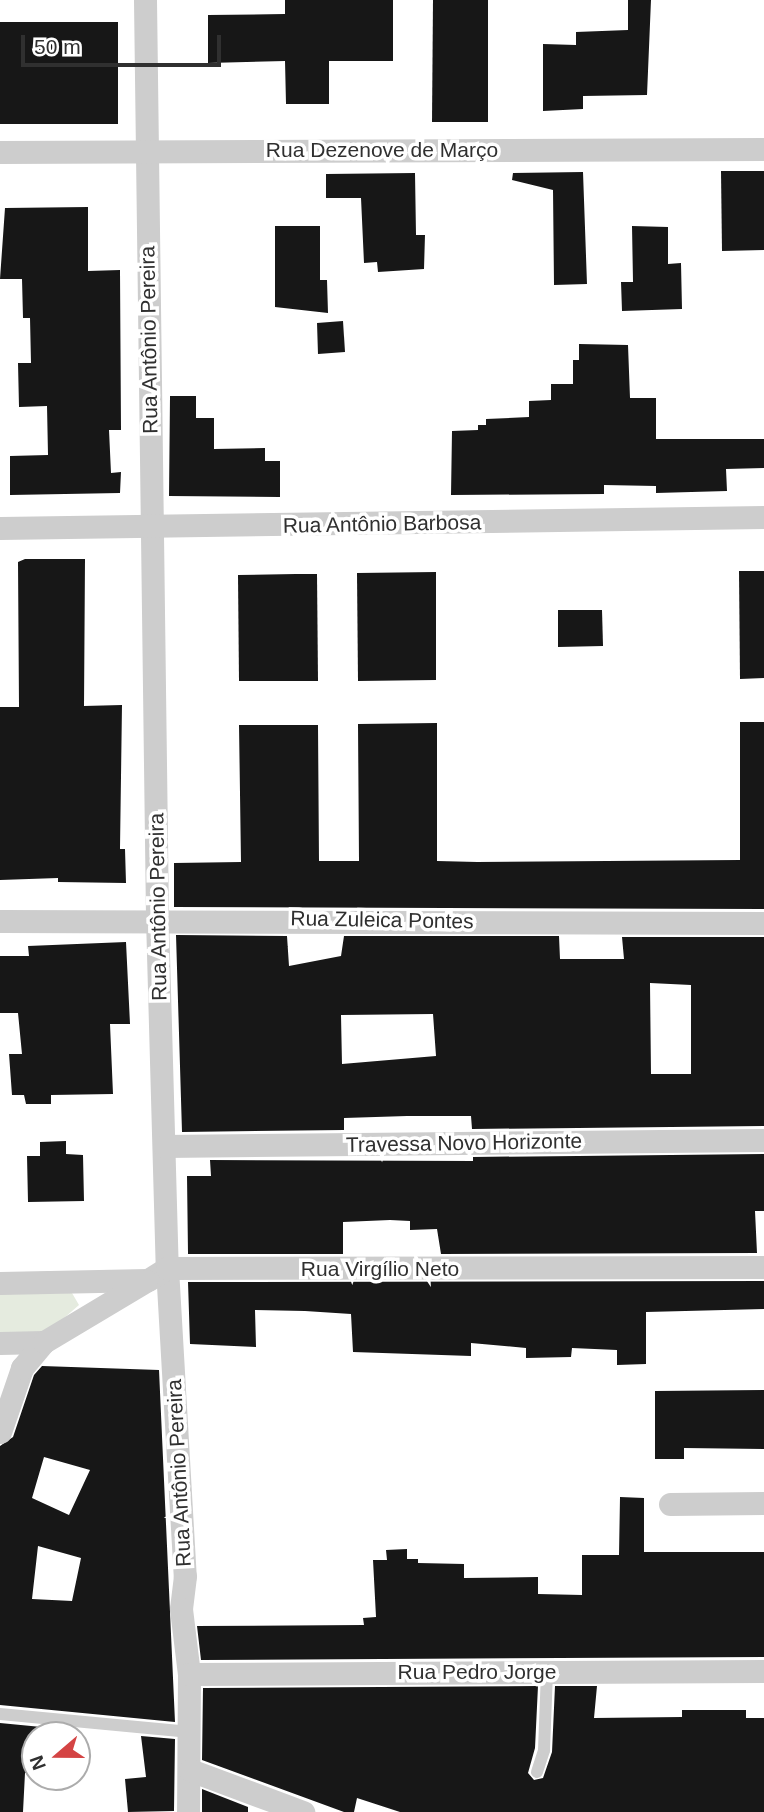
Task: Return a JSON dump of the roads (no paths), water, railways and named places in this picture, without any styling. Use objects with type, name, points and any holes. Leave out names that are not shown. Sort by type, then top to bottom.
[{"type":"street","name":"Rua Antônio Pereira","points":[[145,0],[157,918],[164,1146],[157,1274],[185,1576],[181,1608],[189,1674],[188,1812]]},
{"type":"street","name":"Rua Dezenove de Março","points":[[0,152],[764,149]]},
{"type":"street","name":"Rua Antônio Barbosa","points":[[0,528],[152,528],[764,517]]},
{"type":"street","name":"Rua Zuleica Pontes","points":[[0,921],[157,918],[764,923]]},
{"type":"street","name":"Travessa Novo Horizonte","points":[[164,1146],[764,1140]]},
{"type":"street","name":"Rua Virgílio Neto","points":[[0,1283],[157,1274],[764,1267]]},
{"type":"street","points":[[0,1432],[22,1368],[44,1342],[157,1274]]},
{"type":"street","points":[[0,1343],[44,1342]]},
{"type":"street","points":[[670,1504],[764,1503]]},
{"type":"street","name":"Rua Pedro Jorge","points":[[189,1674],[764,1671]]},
{"type":"street","points":[[190,1770],[303,1812]]},
{"type":"lane","points":[[537,1772],[544,1750],[547,1672]]},
{"type":"lane","points":[[0,1714],[190,1731]]}]
